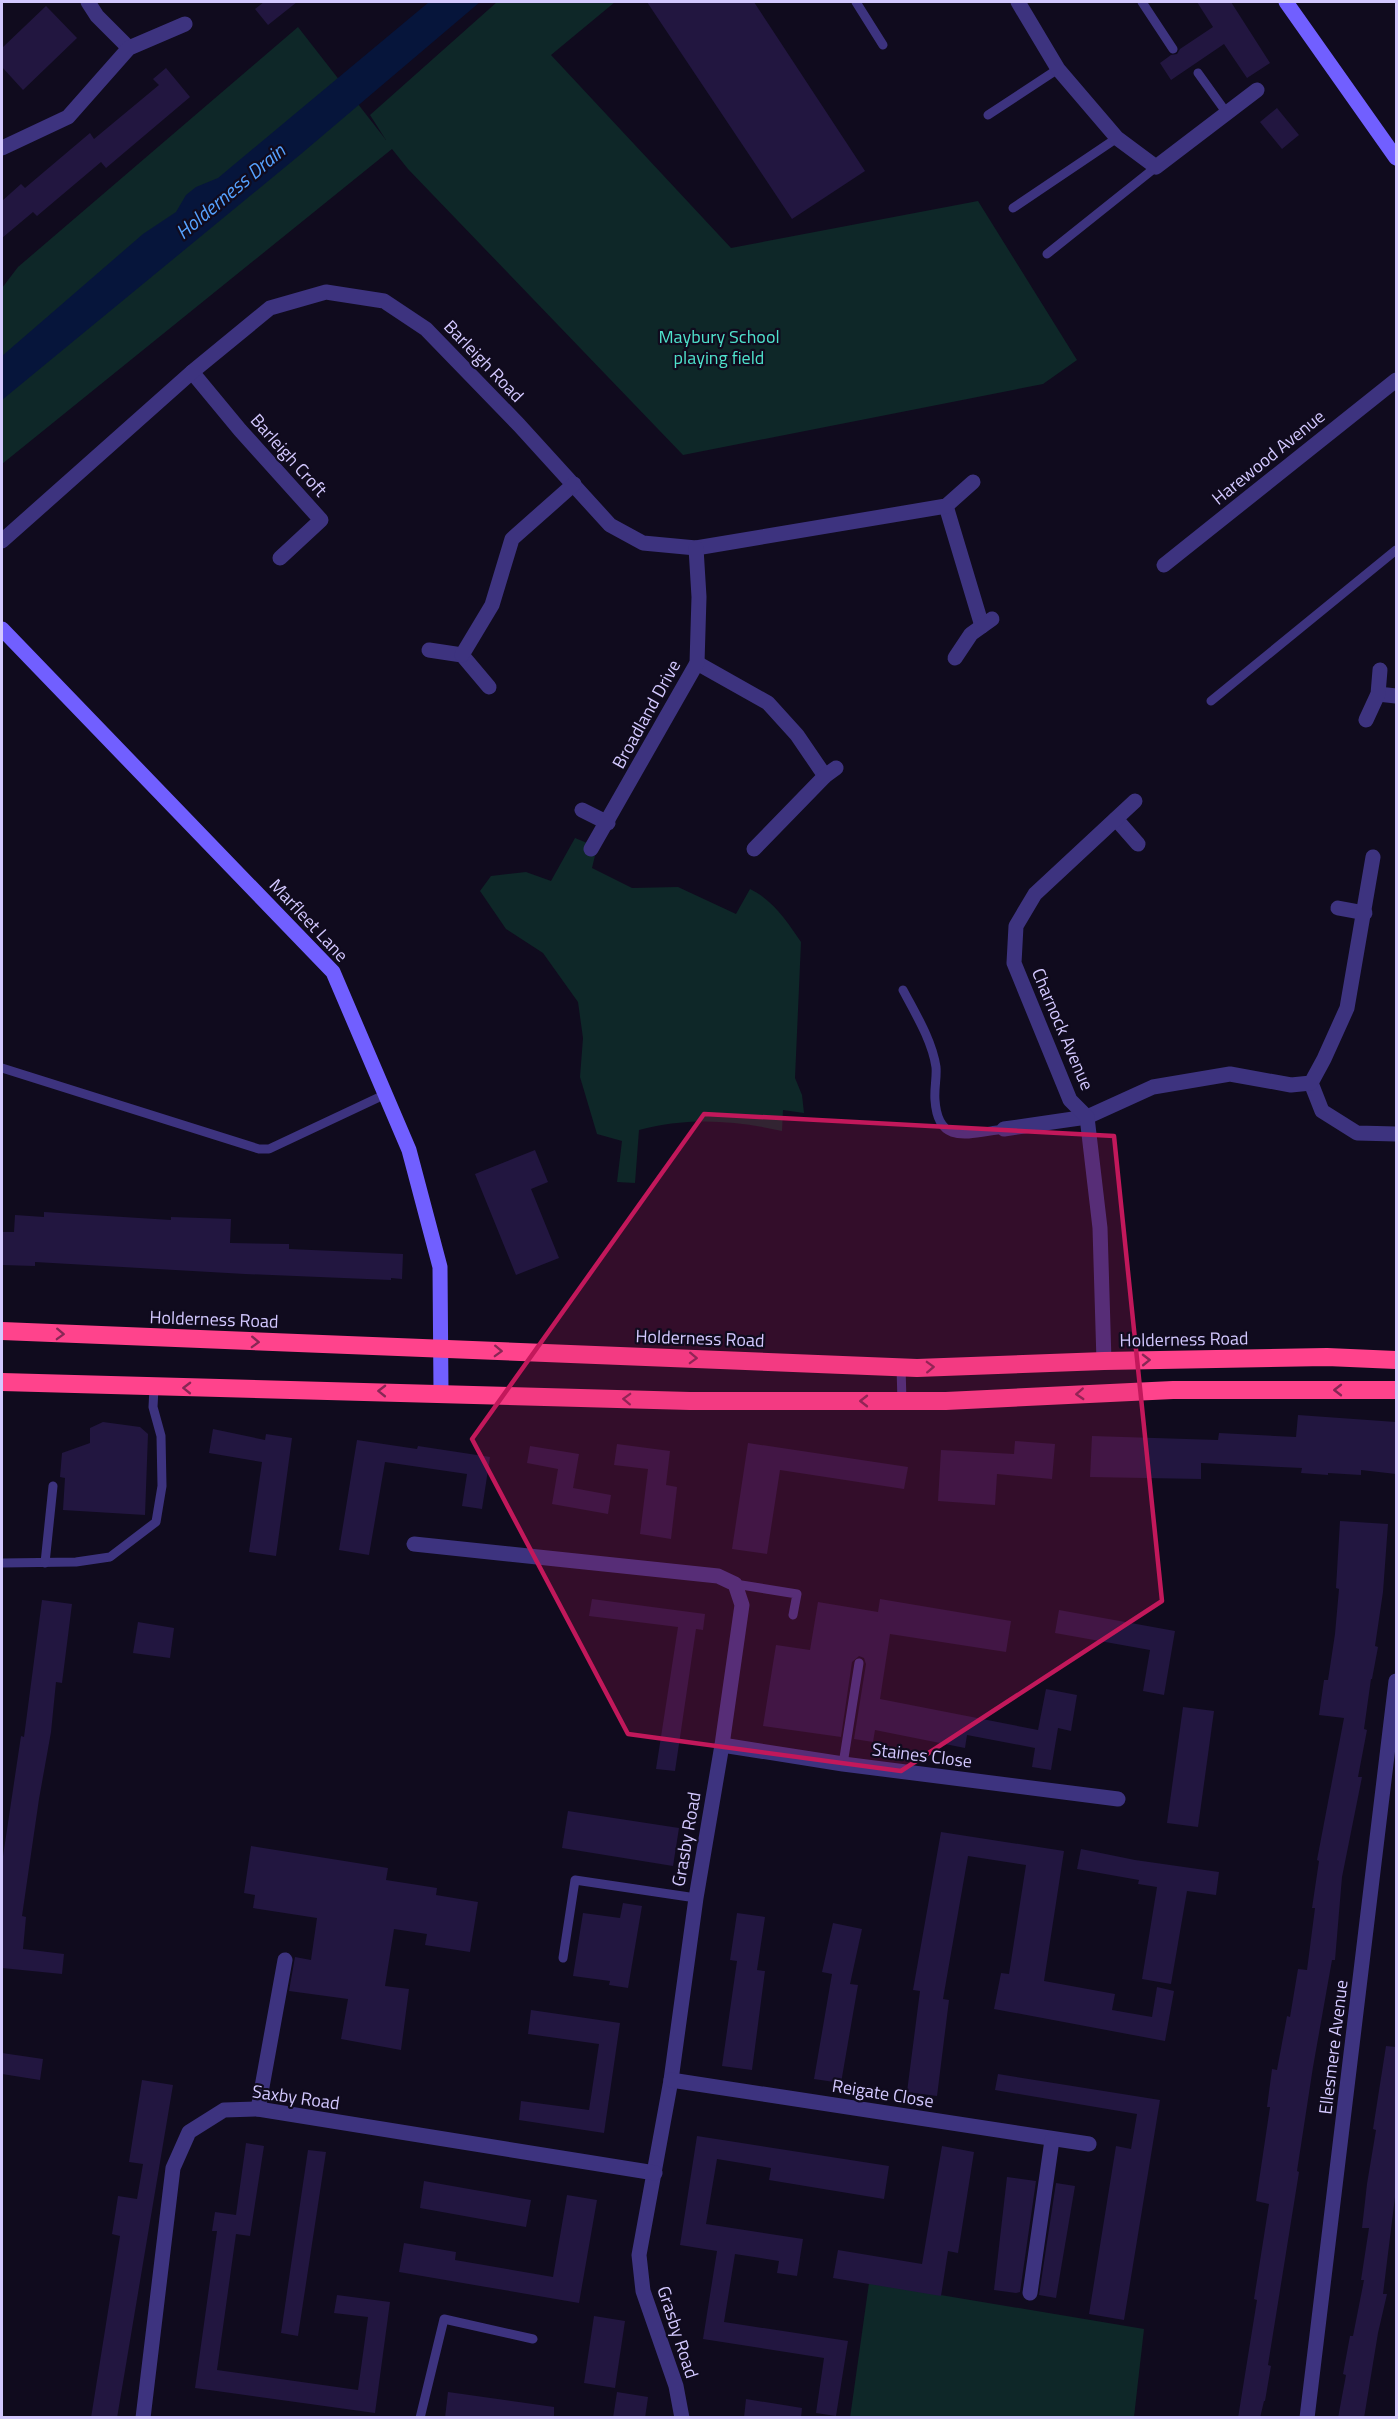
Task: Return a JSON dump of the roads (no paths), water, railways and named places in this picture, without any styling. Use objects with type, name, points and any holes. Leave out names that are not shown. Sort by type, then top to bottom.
[{"type":"highway","name":"Holderness Road","points":[[2,1331],[901,1367],[1327,1357],[1396,1360]]},
{"type":"highway","points":[[2,1382],[154,1388],[441,1392],[690,1401],[946,1401],[1173,1390],[1396,1390]]},
{"type":"street","points":[[88,2],[97,16],[129,48]]},
{"type":"street","points":[[1018,2],[1058,69],[1117,138],[1156,167],[1257,90]]},
{"type":"street","points":[[1286,2],[1396,158]]},
{"type":"street","points":[[2,148],[68,117],[129,48],[184,24]]},
{"type":"street","name":"Barleigh Road","points":[[2,541],[192,372],[270,308],[326,292],[384,301],[426,329],[574,484],[610,525],[643,543],[696,548],[946,506]]},
{"type":"street","name":"Barleigh Croft","points":[[192,372],[240,430],[321,520],[280,558]]},
{"type":"street","name":"Harewood Avenue","points":[[1164,565],[1396,380]]},
{"type":"street","points":[[955,658],[971,634],[987,622],[946,506],[974,482]]},
{"type":"street","points":[[462,655],[492,604],[512,539],[574,484]]},
{"type":"street","name":"Broadland Drive","points":[[591,849],[608,823],[697,663],[699,597],[696,548]]},
{"type":"street","name":"Marfleet Lane","points":[[2,629],[333,972],[409,1150],[440,1267],[441,1392]]},
{"type":"street","points":[[429,650],[462,655],[489,687]]},
{"type":"street","points":[[697,663],[768,703],[831,772],[754,849]]},
{"type":"street","points":[[1366,720],[1378,694],[1380,670]]},
{"type":"street","points":[[1378,694],[1396,696]]},
{"type":"street","name":"Charnock Avenue","points":[[1104,1361],[1100,1228],[1088,1117],[1070,1100],[1014,963],[1016,926],[1035,894],[1135,801]]},
{"type":"street","points":[[582,810],[608,823]]},
{"type":"street","points":[[1116,819],[1138,844]]},
{"type":"street","points":[[1373,858],[1347,1008],[1311,1083],[1322,1111],[1357,1133],[1396,1134]]},
{"type":"street","points":[[1338,908],[1365,913]]},
{"type":"street","points":[[1004,1129],[1088,1117],[1153,1087],[1230,1074],[1291,1085],[1311,1083]]},
{"type":"street","points":[[414,1544],[718,1576],[735,1584]]},
{"type":"street","name":"Grasby Road","points":[[682,2418],[676,2386],[643,2291],[639,2255],[671,2080],[696,1898],[722,1745],[742,1605],[735,1584]]},
{"type":"street","name":"Ellesmere Avenue","points":[[1307,2418],[1396,1681]]},
{"type":"street","name":"Staines Close","points":[[722,1745],[843,1764],[1118,1800]]},
{"type":"street","points":[[258,2109],[285,1960]]},
{"type":"street","name":"Reigate Close","points":[[671,2080],[1089,2144]]},
{"type":"street","name":"Saxby Road","points":[[143,2418],[173,2168],[189,2132],[224,2110],[258,2109],[655,2173]]},
{"type":"street","points":[[1030,2293],[1052,2140]]},
{"type":"lane","points":[[856,2],[883,45]]},
{"type":"lane","points":[[1142,2],[1173,50]]},
{"type":"lane","points":[[988,115],[1058,69]]},
{"type":"lane","points":[[1198,74],[1226,112]]},
{"type":"lane","points":[[1014,208],[1117,138]]},
{"type":"lane","points":[[1047,254],[1156,167]]},
{"type":"lane","points":[[1211,701],[1396,550]]},
{"type":"lane","points":[[903,990],[924,1032],[936,1067],[934,1099],[938,1121],[946,1131],[958,1135],[1004,1129]]},
{"type":"lane","points":[[2,1068],[259,1149],[269,1149],[386,1094]]},
{"type":"lane","points":[[901,1367],[902,1401]]},
{"type":"lane","points":[[2,1563],[76,1562],[110,1557],[156,1522],[162,1476],[161,1436],[153,1407],[154,1388]]},
{"type":"lane","points":[[45,1563],[53,1486]]},
{"type":"lane","points":[[735,1584],[797,1594],[793,1615]]},
{"type":"lane","points":[[843,1764],[859,1663]]},
{"type":"lane","points":[[563,1958],[575,1880],[696,1898]]},
{"type":"lane","points":[[420,2418],[444,2319],[533,2338]]},
{"type":"water","name":"Holderness Drain","points":[[429,2],[480,2],[301,154],[2,400],[2,356],[143,234],[176,212],[186,195],[196,187],[218,178]]},
{"type":"park label","name":"Maybury School playing field","points":[[719,346]]}]
